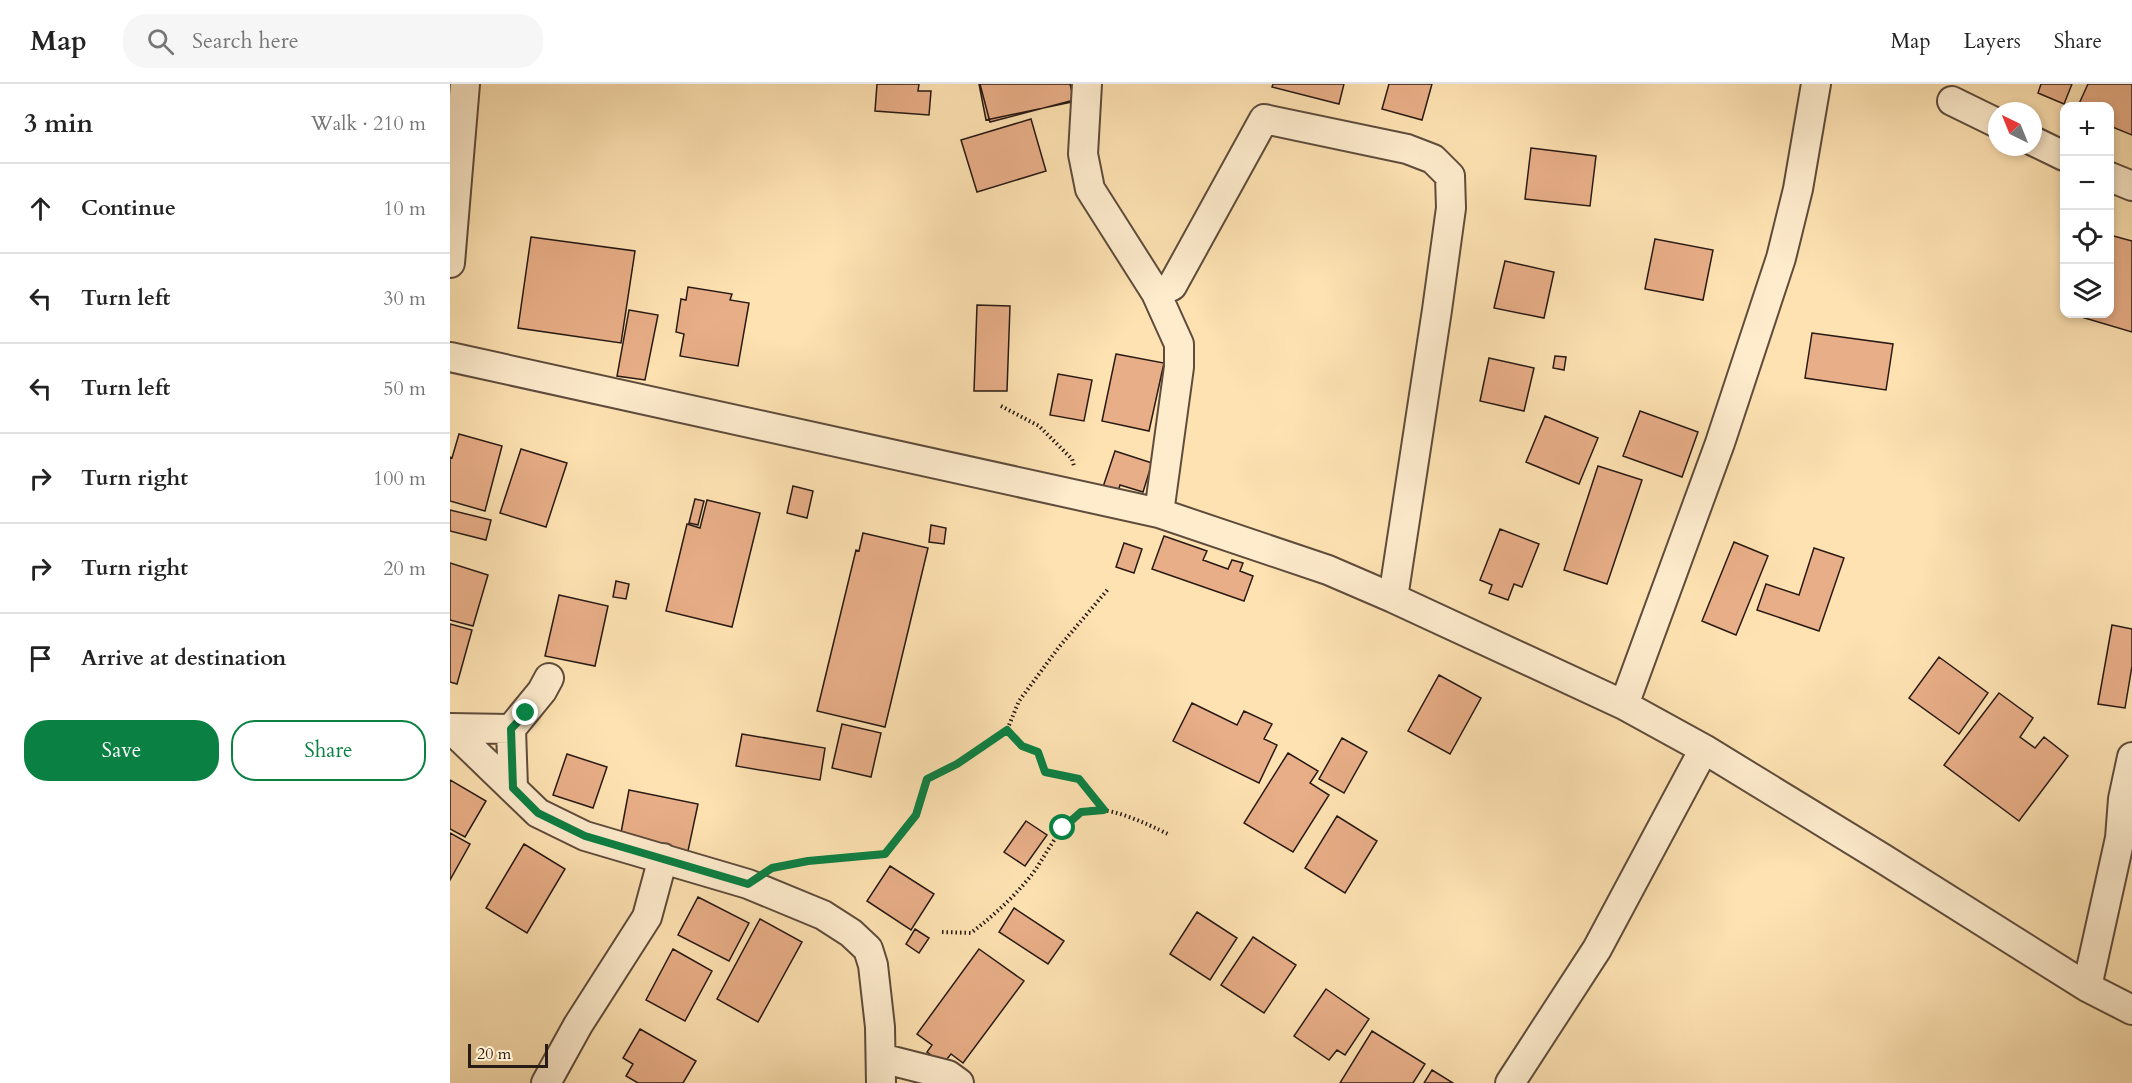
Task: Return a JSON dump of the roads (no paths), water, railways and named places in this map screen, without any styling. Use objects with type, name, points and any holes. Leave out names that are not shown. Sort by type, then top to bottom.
[{"type":"street","points":[[450,263],[465,84]]},
{"type":"street","points":[[1087,84],[1083,154],[1090,189],[1156,293],[1179,344],[1179,367],[1158,513]]},
{"type":"street","points":[[1624,705],[1720,443],[1782,258],[1798,189],[1816,84]]},
{"type":"street","points":[[1952,101],[1988,119]]},
{"type":"street","points":[[1156,293],[1172,286],[1264,119],[1407,149],[1433,159],[1450,176],[1450,208],[1437,310],[1393,598]]},
{"type":"street","points":[[2042,145],[2060,154]]},
{"type":"street","points":[[2114,179],[2132,186]]},
{"type":"street","points":[[450,357],[1084,495],[1158,513],[1328,570],[1624,705],[1704,749],[2087,987],[2132,1010]]},
{"type":"street","points":[[513,788],[511,729],[542,691],[549,678]]},
{"type":"street","points":[[450,728],[511,729]]},
{"type":"street","points":[[450,728],[538,813],[585,836],[748,884],[823,915],[851,933],[868,949],[874,975],[880,1027],[881,1071],[948,1075],[959,1083]]},
{"type":"street","points":[[1510,1083],[1597,949],[1704,749]]},
{"type":"street","points":[[2087,987],[2120,838],[2123,799],[2132,757]]},
{"type":"street","points":[[546,1083],[578,1025],[647,917],[663,858]]}]
